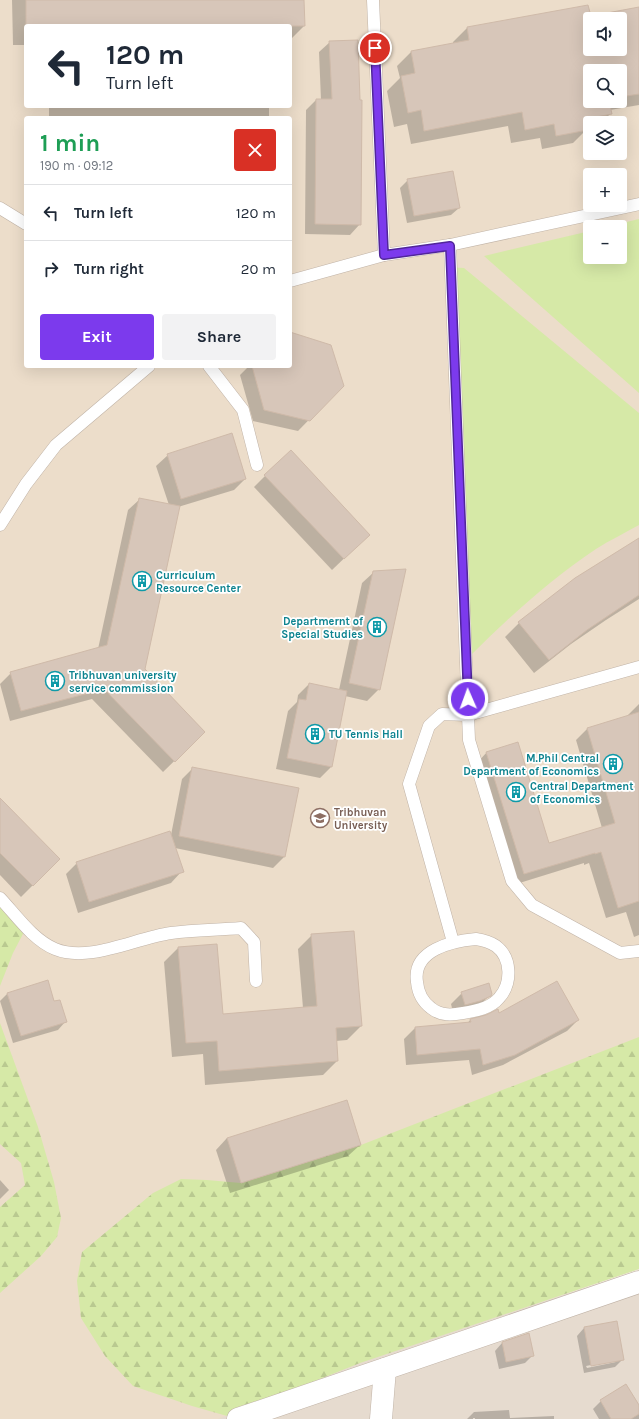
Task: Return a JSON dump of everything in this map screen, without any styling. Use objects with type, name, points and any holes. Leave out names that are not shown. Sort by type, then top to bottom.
[{"type":"street","points":[[238,1419],[639,1282]]},
{"type":"street","points":[[381,1419],[385,1369]]},
{"type":"lane","points":[[373,0],[384,255]]},
{"type":"lane","points":[[292,280],[384,255],[450,246],[639,204]]},
{"type":"lane","points":[[0,208],[24,223]]},
{"type":"lane","points":[[450,246],[469,740],[512,881],[532,905],[620,953],[639,951]]},
{"type":"lane","points":[[0,525],[26,484],[56,445],[147,368]]},
{"type":"lane","points":[[212,368],[244,410],[257,465]]},
{"type":"lane","points":[[453,942],[409,784],[429,726],[442,714],[468,715],[639,667]]},
{"type":"lane","points":[[0,898],[39,941],[54,949],[71,954],[89,953],[170,933],[240,928],[254,942],[256,981]]},
{"type":"lane","points":[[476,939],[487,941],[497,946],[504,955],[508,965],[509,977],[506,989],[499,999],[476,1011],[454,1015],[443,1014],[432,1009],[423,1001],[418,990],[416,979],[418,968],[424,958],[434,950],[453,942],[476,939]]},
{"type":"shaded area","name":"Tribhuvan University","points":[[0,0],[639,0],[639,1269],[360,1363],[218,1419],[0,1419]]},
{"type":"shaded area","points":[[639,1270],[639,1419],[182,1419]]},
{"type":"green space","points":[[639,219],[639,393],[484,256],[583,233],[583,264],[627,264],[627,222]]},
{"type":"green space","points":[[447,267],[464,268],[639,413],[639,525],[596,549],[562,573],[515,613],[470,656]]},
{"type":"green space","points":[[0,900],[24,932],[13,953],[0,986]]},
{"type":"green space","points":[[0,1023],[38,1127],[54,1182],[61,1218],[57,1237],[41,1256],[0,1293],[0,1207],[25,1185],[21,1163],[0,1144]]},
{"type":"green space","points":[[639,1037],[639,1269],[360,1363],[227,1416],[133,1386],[105,1356],[81,1318],[77,1281],[82,1252],[153,1193],[181,1179],[241,1183],[361,1145]]},
{"type":"building","points":[[26,0],[304,0],[305,26],[292,26],[292,24],[26,24]]},
{"type":"building","points":[[588,5],[590,12],[583,12],[583,56],[627,56],[627,12],[612,12],[639,7],[639,94],[627,96],[627,64],[583,64],[583,108],[611,108],[612,114],[602,116],[583,116],[583,131],[556,136],[554,124],[525,130],[522,112],[424,131],[421,110],[408,113],[401,76],[415,73],[411,51],[469,40],[467,27]]},
{"type":"building","points":[[358,40],[360,100],[362,100],[361,225],[315,224],[316,99],[332,99],[329,41]]},
{"type":"building","points":[[453,171],[460,208],[414,216],[407,179]]},
{"type":"building","points":[[292,333],[331,345],[344,386],[310,421],[264,410],[253,368],[292,368]]},
{"type":"building","points":[[232,433],[246,479],[181,499],[167,454]]},
{"type":"building","points":[[291,450],[370,535],[344,559],[264,475]]},
{"type":"building","points":[[139,498],[180,506],[145,669],[205,732],[175,762],[104,689],[21,711],[10,672],[107,645]]},
{"type":"building","points":[[639,538],[639,595],[587,630],[549,660],[518,622],[575,578]]},
{"type":"building","name":"Departmernt of Special Studies","points":[[406,569],[380,690],[349,683],[373,571]]},
{"type":"building","name":"TU Tennis Hall","points":[[309,683],[347,691],[332,767],[287,758],[299,699],[306,700]]},
{"type":"building","points":[[639,712],[639,901],[618,908],[601,852],[524,874],[486,752],[518,742],[549,843],[615,823],[587,728]]},
{"type":"building","points":[[192,767],[299,788],[285,857],[179,836]]},
{"type":"building","points":[[0,798],[60,859],[33,886],[0,853]]},
{"type":"building","points":[[170,831],[184,872],[89,902],[76,862]]},
{"type":"building","points":[[354,931],[362,1026],[336,1028],[338,1061],[219,1071],[217,1041],[186,1043],[178,947],[217,944],[223,1014],[317,1006],[311,934]]},
{"type":"building","points":[[48,980],[54,1001],[60,1000],[67,1022],[21,1036],[7,993]]},
{"type":"building","points":[[557,981],[579,1020],[515,1055],[483,1065],[480,1049],[417,1055],[415,1027],[471,1022],[470,1019],[486,1015],[498,1009],[499,1013]]},
{"type":"building","points":[[489,983],[492,994],[491,996],[465,1005],[461,992]]},
{"type":"building","points":[[347,1100],[361,1145],[241,1183],[227,1138]]},
{"type":"building","points":[[617,1321],[624,1360],[591,1366],[584,1327]]},
{"type":"building","points":[[529,1333],[534,1356],[506,1362],[502,1342]]},
{"type":"building","points":[[626,1384],[639,1405],[639,1414],[631,1419],[611,1419],[600,1400]]},
{"type":"place","name":"Curriculum Resource Center","points":[[142,581]]},
{"type":"place","name":"Departmernt of Special Studies","points":[[377,627]]},
{"type":"place","name":"Tribhuvan university service commission","points":[[55,681]]},
{"type":"place","name":"TU Tennis Hall","points":[[315,734]]},
{"type":"place","name":"M.Phil Central Department of Economics","points":[[613,764]]},
{"type":"place","name":"Central Department of Economics","points":[[516,792]]},
{"type":"place","name":"Tribhuvan University","points":[[320,818]]},
{"type":"route","points":[[375,48],[384,255],[450,246],[468,699]]}]
